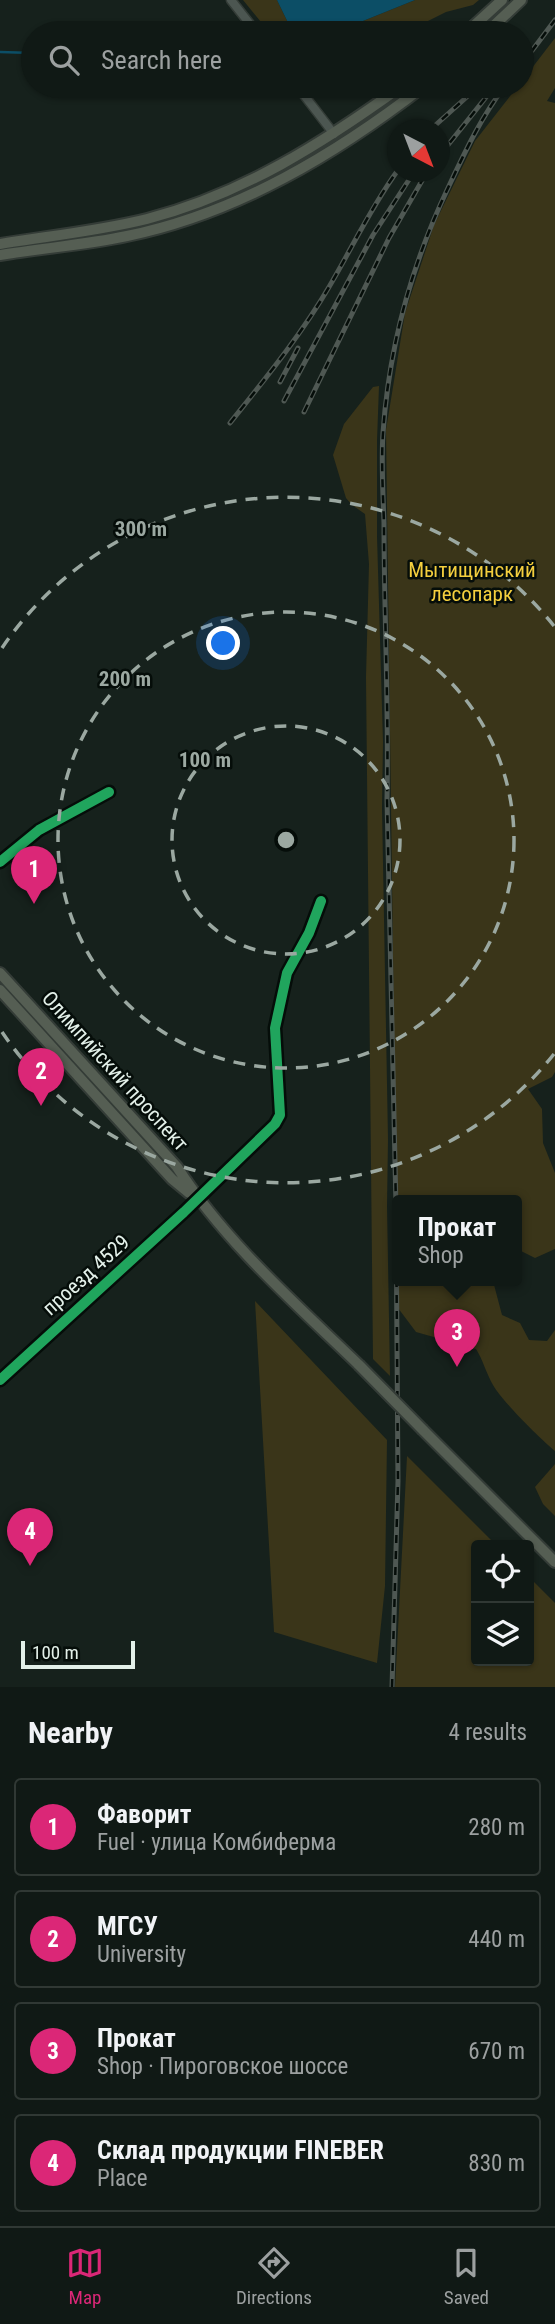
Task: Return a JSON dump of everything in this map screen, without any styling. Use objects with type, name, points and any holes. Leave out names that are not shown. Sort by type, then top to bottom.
[{"type":"main road","points":[[479,21],[502,0]]},
{"type":"main road","points":[[498,21],[520,0]]},
{"type":"main road","points":[[0,244],[97,229],[173,211],[265,174],[334,134],[385,98]]},
{"type":"main road","points":[[0,255],[127,236],[170,225],[232,202],[279,182],[323,157],[409,98]]},
{"type":"main road","name":"Олимпийский проспект","points":[[0,973],[177,1167],[198,1199],[272,1282],[359,1365],[555,1562]]},
{"type":"main road","name":"Олимпийский проспект","points":[[0,990],[172,1179],[198,1199]]},
{"type":"street","points":[[231,0],[248,21]]},
{"type":"street","points":[[306,98],[334,134]]},
{"type":"street","points":[[0,862],[39,830],[109,792]]},
{"type":"street","name":"проезд 4529","points":[[0,1380],[198,1199],[275,1124],[280,1115],[275,1028],[287,973],[309,933],[321,901]]},
{"type":"green space","points":[[243,0],[277,0],[287,21],[260,21]]},
{"type":"green space","points":[[415,0],[479,0],[473,5],[446,12],[428,21],[363,21]]},
{"type":"green space","name":"Мытищинский лесопарк","points":[[555,38],[555,88],[547,101],[555,103],[555,1072],[552,1077],[528,1089],[542,1109],[543,1143],[555,1173],[555,1249],[535,1258],[522,1252],[522,1195],[396,1195],[386,430],[405,313],[434,225],[475,141],[509,98],[534,98],[534,65]]},
{"type":"green space","points":[[379,386],[377,536],[383,742],[390,1376],[373,1359],[366,677],[369,564],[365,514],[346,498],[333,455],[344,424],[373,387]]},
{"type":"green space","points":[[398,1286],[494,1286],[502,1315],[520,1323],[529,1340],[547,1341],[555,1330],[555,1451],[522,1420],[498,1392],[476,1349],[416,1332],[398,1308]]},
{"type":"green space","points":[[255,1301],[387,1440],[385,1586],[377,1663],[274,1632]]},
{"type":"green space","points":[[407,1456],[491,1540],[471,1540],[471,1666],[534,1666],[534,1582],[555,1603],[555,1687],[395,1687]]},
{"type":"green space","points":[[555,1464],[555,1516],[543,1504],[535,1487]]},
{"type":"water","points":[[277,0],[415,0],[363,21],[287,21]]},
{"type":"waterway","points":[[0,52],[21,53]]},
{"type":"railway","points":[[534,48],[555,20]]},
{"type":"railway","points":[[442,119],[466,98]]},
{"type":"railway","points":[[450,142],[485,98]]},
{"type":"railway","points":[[396,1195],[387,799],[383,433],[396,338],[423,247],[467,148],[496,98]]},
{"type":"railway","points":[[230,423],[307,322],[390,182]]},
{"type":"railway","points":[[284,401],[373,235],[407,182]]},
{"type":"railway","points":[[304,412],[389,238],[421,182]]},
{"type":"railway","points":[[280,382],[298,348]]},
{"type":"railway","points":[[392,1687],[398,1481],[397,1286]]},
{"type":"cycle path","points":[[0,862],[39,830],[109,792]]},
{"type":"cycle path","points":[[0,1380],[184,1212],[275,1124],[280,1115],[275,1028],[287,973],[309,933],[321,901]]},
{"type":"place","name":"Фаворит","points":[[34,904]]},
{"type":"place","name":"МГСУ","points":[[41,1106]]},
{"type":"place","name":"Прокат","points":[[457,1367]]},
{"type":"place","name":"Склад продукции FINEBER","points":[[30,1566]]}]
